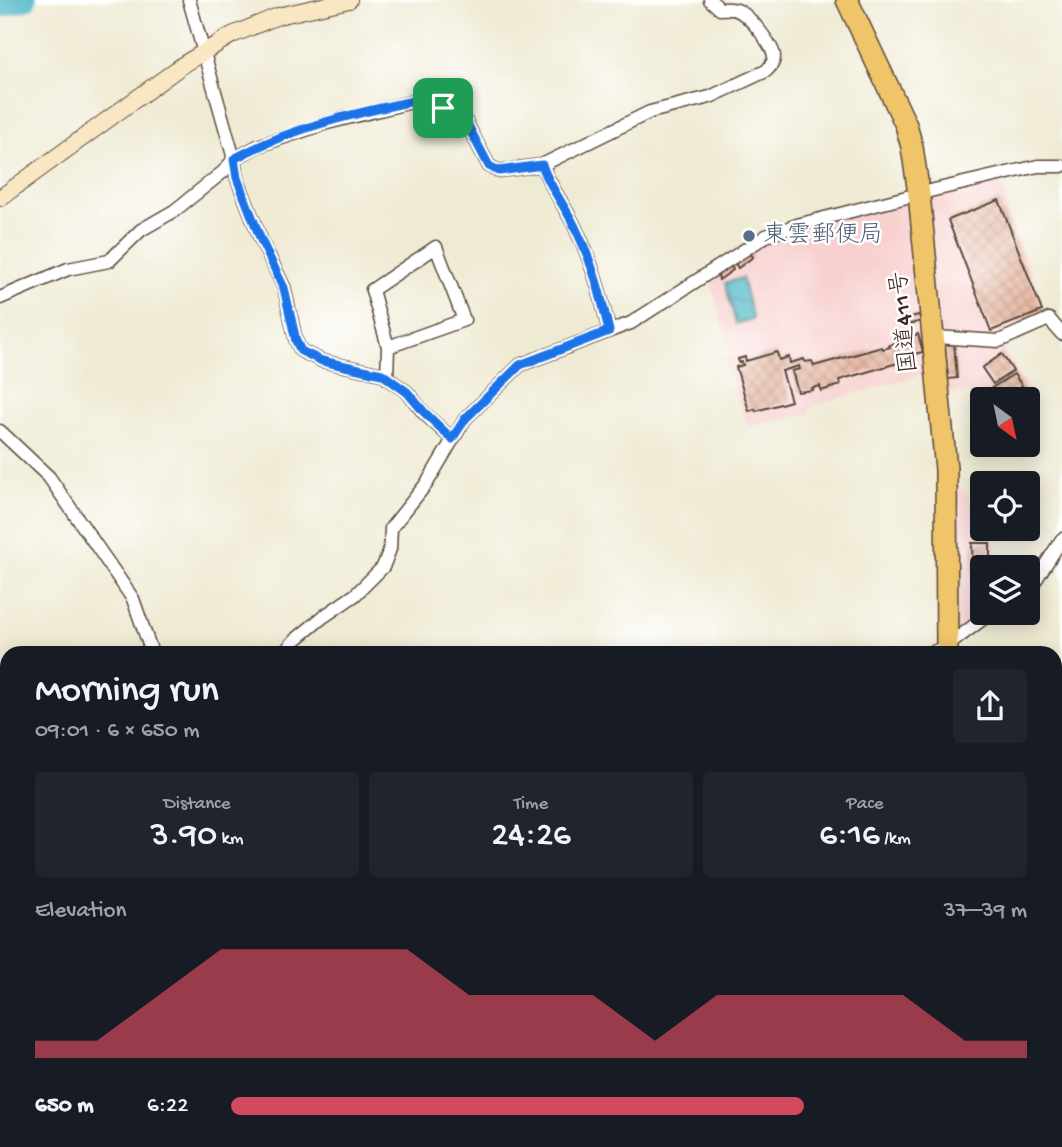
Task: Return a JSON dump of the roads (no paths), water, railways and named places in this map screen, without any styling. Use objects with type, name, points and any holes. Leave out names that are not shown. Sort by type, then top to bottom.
[{"type":"highway","name":"国道411号","points":[[847,0],[906,125],[919,194],[946,469],[941,646]]},
{"type":"street","points":[[189,0],[237,178],[261,240],[284,288],[296,341],[301,351],[322,361],[382,374],[407,392],[452,439]]},
{"type":"street","points":[[0,198],[204,51],[232,34],[278,16],[349,0]]},
{"type":"street","points":[[0,298],[68,269],[109,261],[141,230],[194,197],[234,159],[258,146],[327,123],[423,99],[466,122],[489,166],[499,171],[542,165],[650,112],[710,97],[766,71],[772,65],[772,50],[748,17],[738,10],[720,9],[710,0]]},
{"type":"street","points":[[542,165],[549,184],[559,195],[591,262],[609,331]]},
{"type":"street","points":[[290,646],[323,617],[355,595],[383,567],[390,548],[391,528],[427,483],[465,419],[520,365],[651,312],[766,236],[797,225],[919,194],[1038,166],[1062,166]]},
{"type":"street","points":[[387,378],[388,347],[372,290],[436,247],[464,320],[388,347]]},
{"type":"street","points":[[935,337],[999,341],[1049,320],[1062,334]]},
{"type":"street","points":[[0,431],[50,477],[133,598],[150,646]]},
{"type":"street","points":[[1040,572],[1062,539]]},
{"type":"street","points":[[946,646],[975,625]]},
{"type":"water","points":[[742,278],[753,319],[736,324],[725,283]]},
{"type":"waterway","points":[[0,7],[26,0]]},
{"type":"place","name":"東雲郵便局","points":[[749,236]]}]
